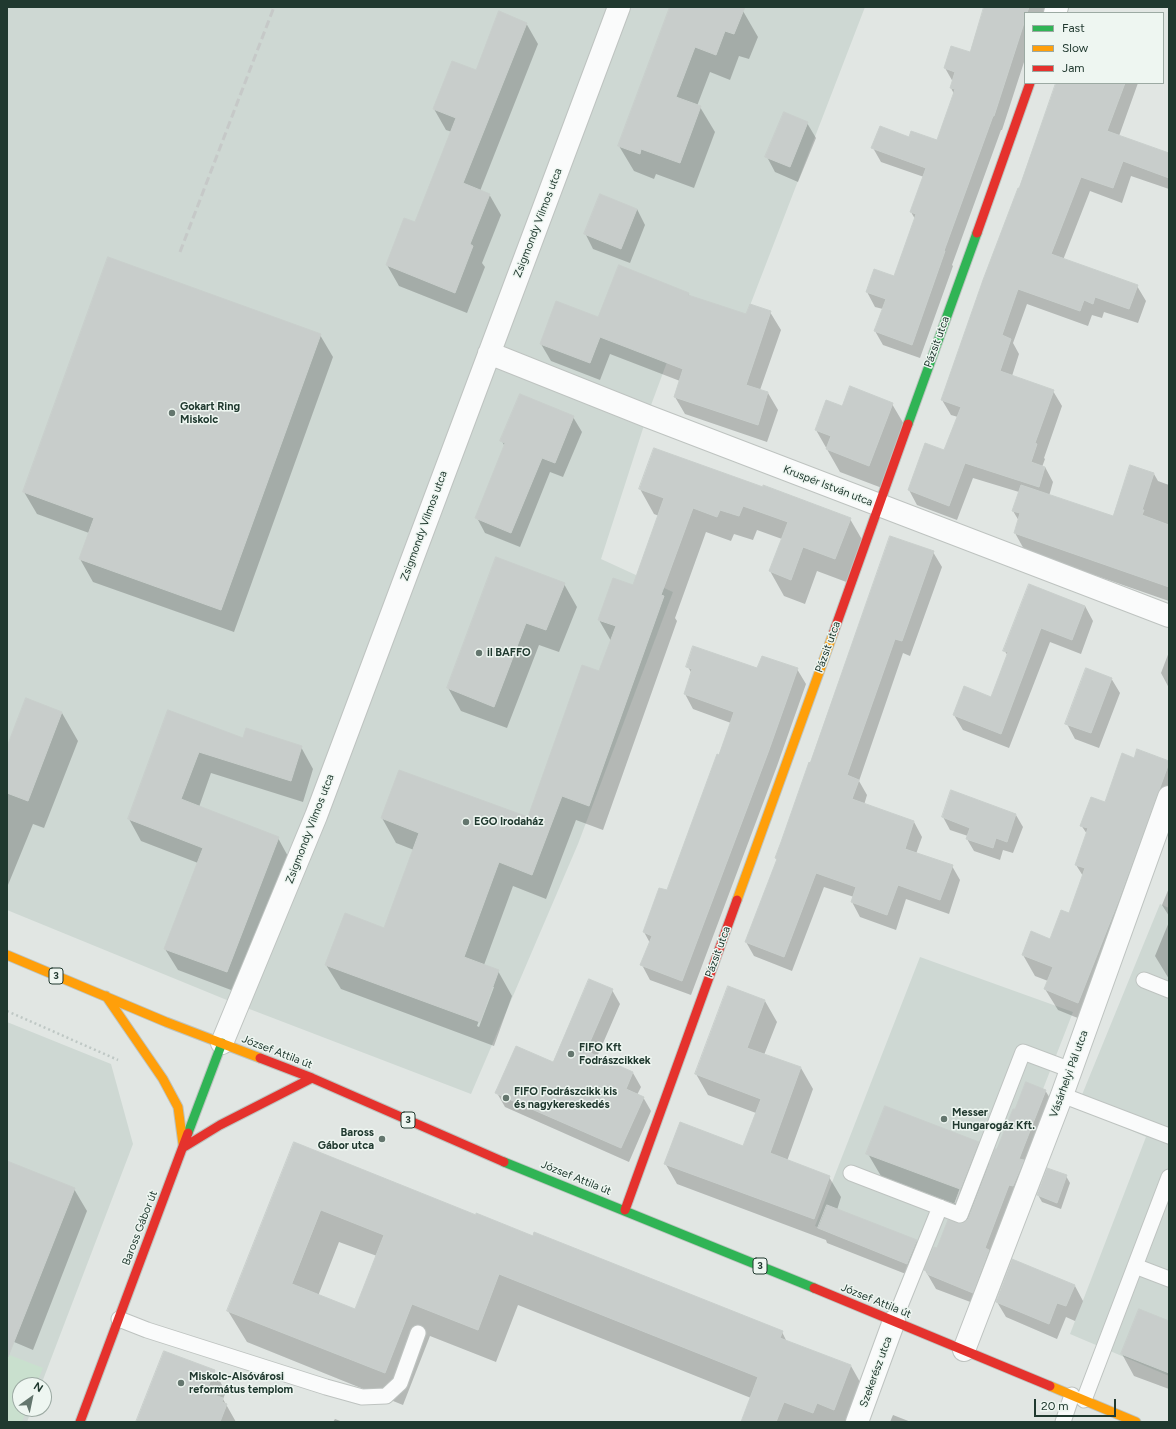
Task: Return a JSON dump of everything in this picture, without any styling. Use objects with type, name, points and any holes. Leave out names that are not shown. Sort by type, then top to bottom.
[{"type":"street","name":"Zsigmondy Vilmos utca","points":[[222,1043],[316,816],[619,7]]},
{"type":"street","name":"Pázsit utca","points":[[625,1210],[1030,84]]},
{"type":"street","name":"Kruspér István utca","points":[[489,353],[879,506],[1169,616]]},
{"type":"street","name":"Vásárhelyi Pál utca","points":[[964,1350],[1062,1095],[1169,797]]},
{"type":"street","name":"József Attila út","points":[[7,955],[166,1022],[312,1078],[504,1162],[625,1210],[1136,1422]]},
{"type":"street","points":[[106,996],[163,1079],[178,1107],[184,1147],[220,1125],[312,1078]]},
{"type":"street","name":"Baross Gábor út","points":[[80,1422],[222,1043]]},
{"type":"street","name":"Szekerész utca","points":[[857,1422],[894,1321]]},
{"type":"lane","points":[[1144,980],[1169,990]]},
{"type":"lane","points":[[851,1173],[960,1215],[1023,1052],[1071,1070]]},
{"type":"lane","points":[[1062,1095],[1169,1136]]},
{"type":"lane","points":[[1063,1422],[1078,1398],[1135,1266],[1169,1177]]},
{"type":"lane","points":[[894,1321],[940,1207]]},
{"type":"lane","points":[[1135,1266],[1169,1279]]},
{"type":"lane","points":[[119,1319],[147,1330],[362,1397],[386,1396],[400,1383],[418,1333]]},
{"type":"path","points":[[7,1011],[121,1060]]},
{"type":"shaded area","points":[[7,7],[865,7],[734,347],[680,327],[647,416],[601,559],[673,592],[578,844],[471,1094],[239,1005],[7,910]]},
{"type":"shaded area","points":[[1160,904],[1169,908],[1169,1376],[1070,1334],[1146,1137],[1077,1107]]},
{"type":"shaded area","name":"Messer Hungarogáz Kft.","points":[[920,957],[1073,1012],[966,1287],[815,1226]]},
{"type":"shaded area","points":[[7,1022],[111,1064],[133,1144],[44,1377],[12,1377],[12,1417],[29,1417],[27,1422],[7,1422]]},
{"type":"green space","points":[[7,1354],[43,1368],[39,1377],[12,1377],[12,1417],[24,1417],[22,1422],[7,1422]]},
{"type":"building","points":[[670,7],[745,7],[734,34],[725,31],[716,55],[695,47],[676,97],[701,106],[680,163],[641,149],[640,154],[618,146]]},
{"type":"building","points":[[984,7],[1029,7],[1027,12],[1024,12],[1024,23],[994,116],[944,251],[912,345],[874,331],[886,299],[866,292],[874,269],[894,276],[916,214],[910,212],[926,168],[871,148],[880,126],[909,137],[911,131],[937,140],[955,89],[950,88],[955,72],[944,68],[951,46],[970,52]]},
{"type":"building","points":[[499,11],[527,23],[463,183],[490,194],[470,244],[473,246],[455,293],[386,265],[404,218],[415,222],[456,118],[433,109],[452,61],[476,70]]},
{"type":"building","points":[[1056,84],[1125,84],[1107,131],[1169,153],[1169,178],[1123,161],[1113,188],[1081,177],[1051,254],[1138,285],[1129,309],[1095,297],[1093,304],[1084,300],[1080,311],[1018,289],[1002,335],[1011,339],[1000,371],[1054,390],[1035,443],[1037,444],[1031,462],[1045,467],[1039,487],[965,463],[949,506],[908,490],[925,443],[944,450],[961,407],[941,400],[983,280],[1019,188]]},
{"type":"building","points":[[784,112],[808,122],[790,167],[765,157]]},
{"type":"building","points":[[600,194],[637,209],[621,249],[584,234]]},
{"type":"building","name":"Gokart Ring Miskolc","points":[[108,257],[321,334],[221,610],[79,559],[94,518],[23,492]]},
{"type":"building","points":[[619,265],[689,293],[688,295],[746,314],[750,304],[771,311],[746,385],[768,392],[758,425],[674,397],[683,369],[600,337],[590,363],[540,344],[556,301],[598,317]]},
{"type":"building","points":[[850,386],[893,403],[869,466],[826,449],[831,436],[815,430],[826,400],[842,406]]},
{"type":"building","points":[[520,394],[574,416],[555,463],[542,458],[511,533],[475,518],[505,443],[500,441]]},
{"type":"building","points":[[654,448],[763,487],[763,485],[851,518],[835,559],[803,547],[791,580],[769,571],[788,522],[743,506],[739,516],[720,510],[717,517],[693,508],[661,595],[664,596],[589,806],[562,796],[532,875],[499,862],[464,957],[499,970],[480,1022],[325,965],[345,913],[384,928],[419,833],[381,818],[399,770],[528,817],[582,665],[599,671],[616,626],[598,620],[613,578],[633,585],[664,498],[639,489]]},
{"type":"building","points":[[1130,465],[1154,473],[1142,510],[1144,510],[1142,515],[1169,525],[1169,587],[1014,533],[1020,513],[1012,511],[1021,485],[1113,516]]},
{"type":"building","points":[[890,536],[934,551],[902,641],[895,639],[847,775],[859,780],[852,799],[914,821],[905,849],[953,865],[940,900],[898,885],[887,915],[851,902],[856,887],[816,873],[784,957],[745,942],[777,859],[775,858]]},
{"type":"building","points":[[496,557],[565,583],[546,630],[526,623],[494,707],[447,688]]},
{"type":"building","points":[[1029,584],[1085,606],[1072,640],[1041,628],[1001,734],[953,715],[964,686],[991,697],[1008,652],[1003,651]]},
{"type":"building","points":[[693,646],[757,668],[762,656],[798,668],[769,750],[682,981],[640,965],[652,936],[643,932],[659,888],[667,890],[734,712],[684,694],[692,669],[686,667]]},
{"type":"building","points":[[1086,668],[1112,678],[1091,733],[1065,724]]},
{"type":"building","points":[[26,698],[62,712],[28,801],[7,793],[7,747]]},
{"type":"building","points":[[168,710],[243,738],[246,728],[302,746],[291,781],[199,752],[181,799],[279,837],[227,972],[164,949],[203,848],[128,819]]},
{"type":"building","points":[[1137,749],[1169,761],[1169,763],[1118,902],[1078,1003],[1044,989],[1053,967],[1022,955],[1031,931],[1050,939],[1061,910],[1069,913],[1085,868],[1075,865],[1088,828],[1080,826],[1091,797],[1105,802],[1122,753],[1134,758]]},
{"type":"building","points":[[951,790],[1016,814],[1007,842],[996,838],[993,848],[966,839],[970,828],[942,817]]},
{"type":"building","points":[[589,979],[613,989],[586,1051],[633,1072],[626,1089],[644,1097],[621,1148],[495,1093],[516,1046],[553,1062]]},
{"type":"building","points":[[728,986],[765,1000],[747,1048],[801,1067],[770,1153],[830,1176],[814,1219],[664,1164],[680,1122],[743,1146],[761,1099],[695,1074]]},
{"type":"building","points":[[1026,1082],[1046,1090],[1019,1159],[1024,1160],[1013,1186],[1009,1185],[985,1248],[989,1250],[973,1293],[927,1274],[928,1272],[924,1270],[934,1247],[937,1248],[948,1220],[961,1224],[968,1219],[995,1149],[997,1149],[1013,1109],[1015,1109]]},
{"type":"building","points":[[885,1106],[979,1142],[955,1203],[960,1189],[866,1154]]},
{"type":"building","points":[[294,1142],[476,1215],[476,1213],[533,1236],[534,1232],[783,1331],[780,1338],[851,1365],[834,1410],[817,1403],[813,1413],[784,1402],[776,1422],[741,1422],[758,1377],[499,1274],[478,1330],[412,1304],[385,1373],[227,1311]],"holes":[[[321,1210],[384,1235],[355,1309],[292,1284]]]},
{"type":"building","points":[[7,1161],[75,1188],[8,1357],[7,1357]]},
{"type":"building","points":[[1047,1168],[1067,1175],[1057,1203],[1037,1195]]},
{"type":"building","points":[[827,1205],[917,1240],[907,1264],[818,1228]]},
{"type":"building","points":[[1012,1259],[1075,1285],[1066,1306],[1057,1303],[1049,1324],[996,1302]]},
{"type":"building","points":[[1139,1309],[1169,1321],[1169,1373],[1121,1354]]},
{"type":"building","name":"Miskolc-Alsóvárosi református templom","points":[[164,1351],[215,1370],[206,1392],[223,1398],[222,1402],[227,1404],[220,1422],[136,1422]]},
{"type":"railway","points":[[180,252],[274,7]]},
{"type":"traffic: fast","points":[[908,424],[977,233]]},
{"type":"traffic: fast","points":[[188,1133],[222,1043]]},
{"type":"traffic: fast","points":[[504,1162],[814,1288]]},
{"type":"traffic: slow","points":[[737,900],[833,634]]},
{"type":"traffic: slow","points":[[7,955],[166,1022],[260,1058]]},
{"type":"traffic: slow","points":[[106,996],[163,1079],[178,1107],[183,1144]]},
{"type":"traffic: slow","points":[[1050,1386],[1136,1422]]},
{"type":"traffic: jam","points":[[977,233],[1030,84]]},
{"type":"traffic: jam","points":[[833,634],[908,424]]},
{"type":"traffic: jam","points":[[625,1210],[737,900]]},
{"type":"traffic: jam","points":[[260,1058],[312,1078],[504,1162]]},
{"type":"traffic: jam","points":[[184,1147],[220,1125],[312,1078]]},
{"type":"traffic: jam","points":[[80,1422],[188,1133]]},
{"type":"traffic: jam","points":[[814,1288],[1050,1386]]},
{"type":"place","name":"Gokart Ring Miskolc","points":[[172,413]]},
{"type":"place","name":"il BAFFO","points":[[479,653]]},
{"type":"place","name":"EGO Irodaház","points":[[466,822]]},
{"type":"place","name":"FIFO Kft Fodrászcikkek","points":[[571,1054]]},
{"type":"place","name":"FIFO Fodrászcikk kis és nagykereskedés","points":[[506,1098]]},
{"type":"place","name":"Messer Hungarogáz Kft.","points":[[944,1119]]},
{"type":"place","name":"Baross Gábor utca","points":[[382,1139]]},
{"type":"place","name":"Miskolc-Alsóvárosi református templom","points":[[181,1383]]}]
